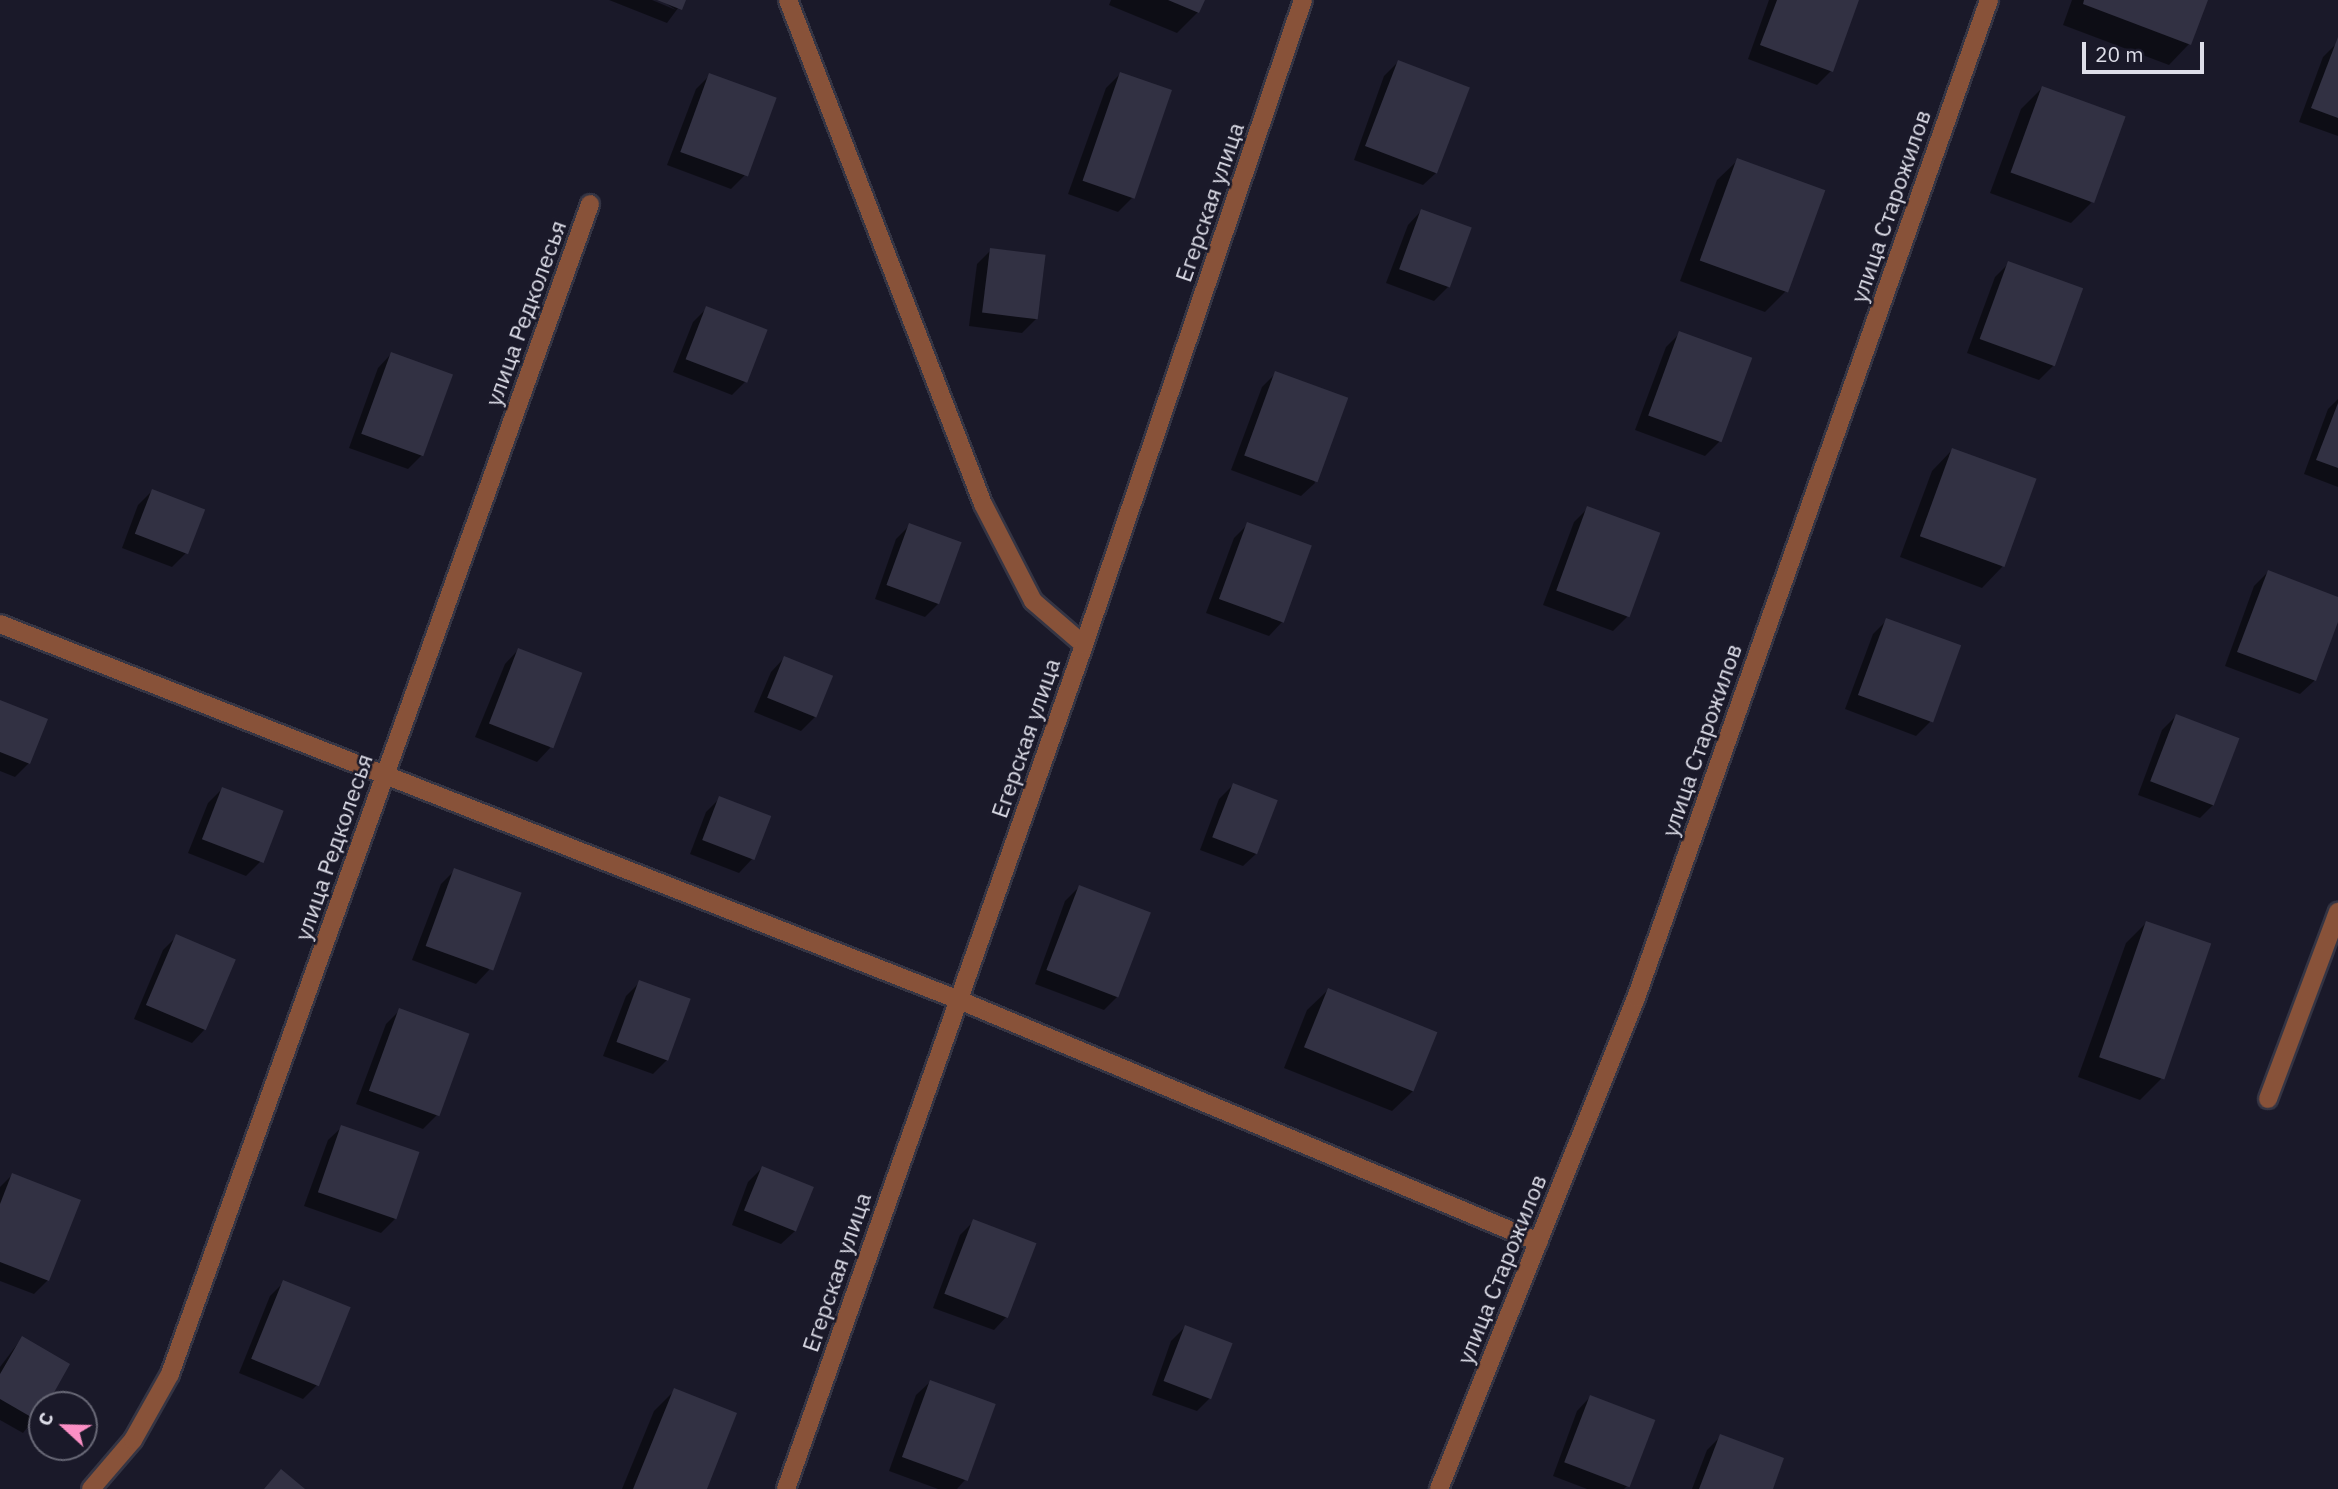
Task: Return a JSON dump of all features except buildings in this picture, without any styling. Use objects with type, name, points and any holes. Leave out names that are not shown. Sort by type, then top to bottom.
[{"type":"street","points":[[788,0],[984,504],[1033,601],[1084,645]]},
{"type":"street","name":"Егерская улица","points":[[786,1489],[1084,645],[1303,0]]},
{"type":"street","name":"улица Старожилов","points":[[1439,1489],[1636,998],[1989,0]]},
{"type":"street","name":"улица Редколесья","points":[[91,1489],[133,1440],[170,1374],[590,204]]},
{"type":"street","points":[[0,624],[385,772],[959,1000],[1538,1242]]},
{"type":"street","points":[[2269,1099],[2338,912]]}]
